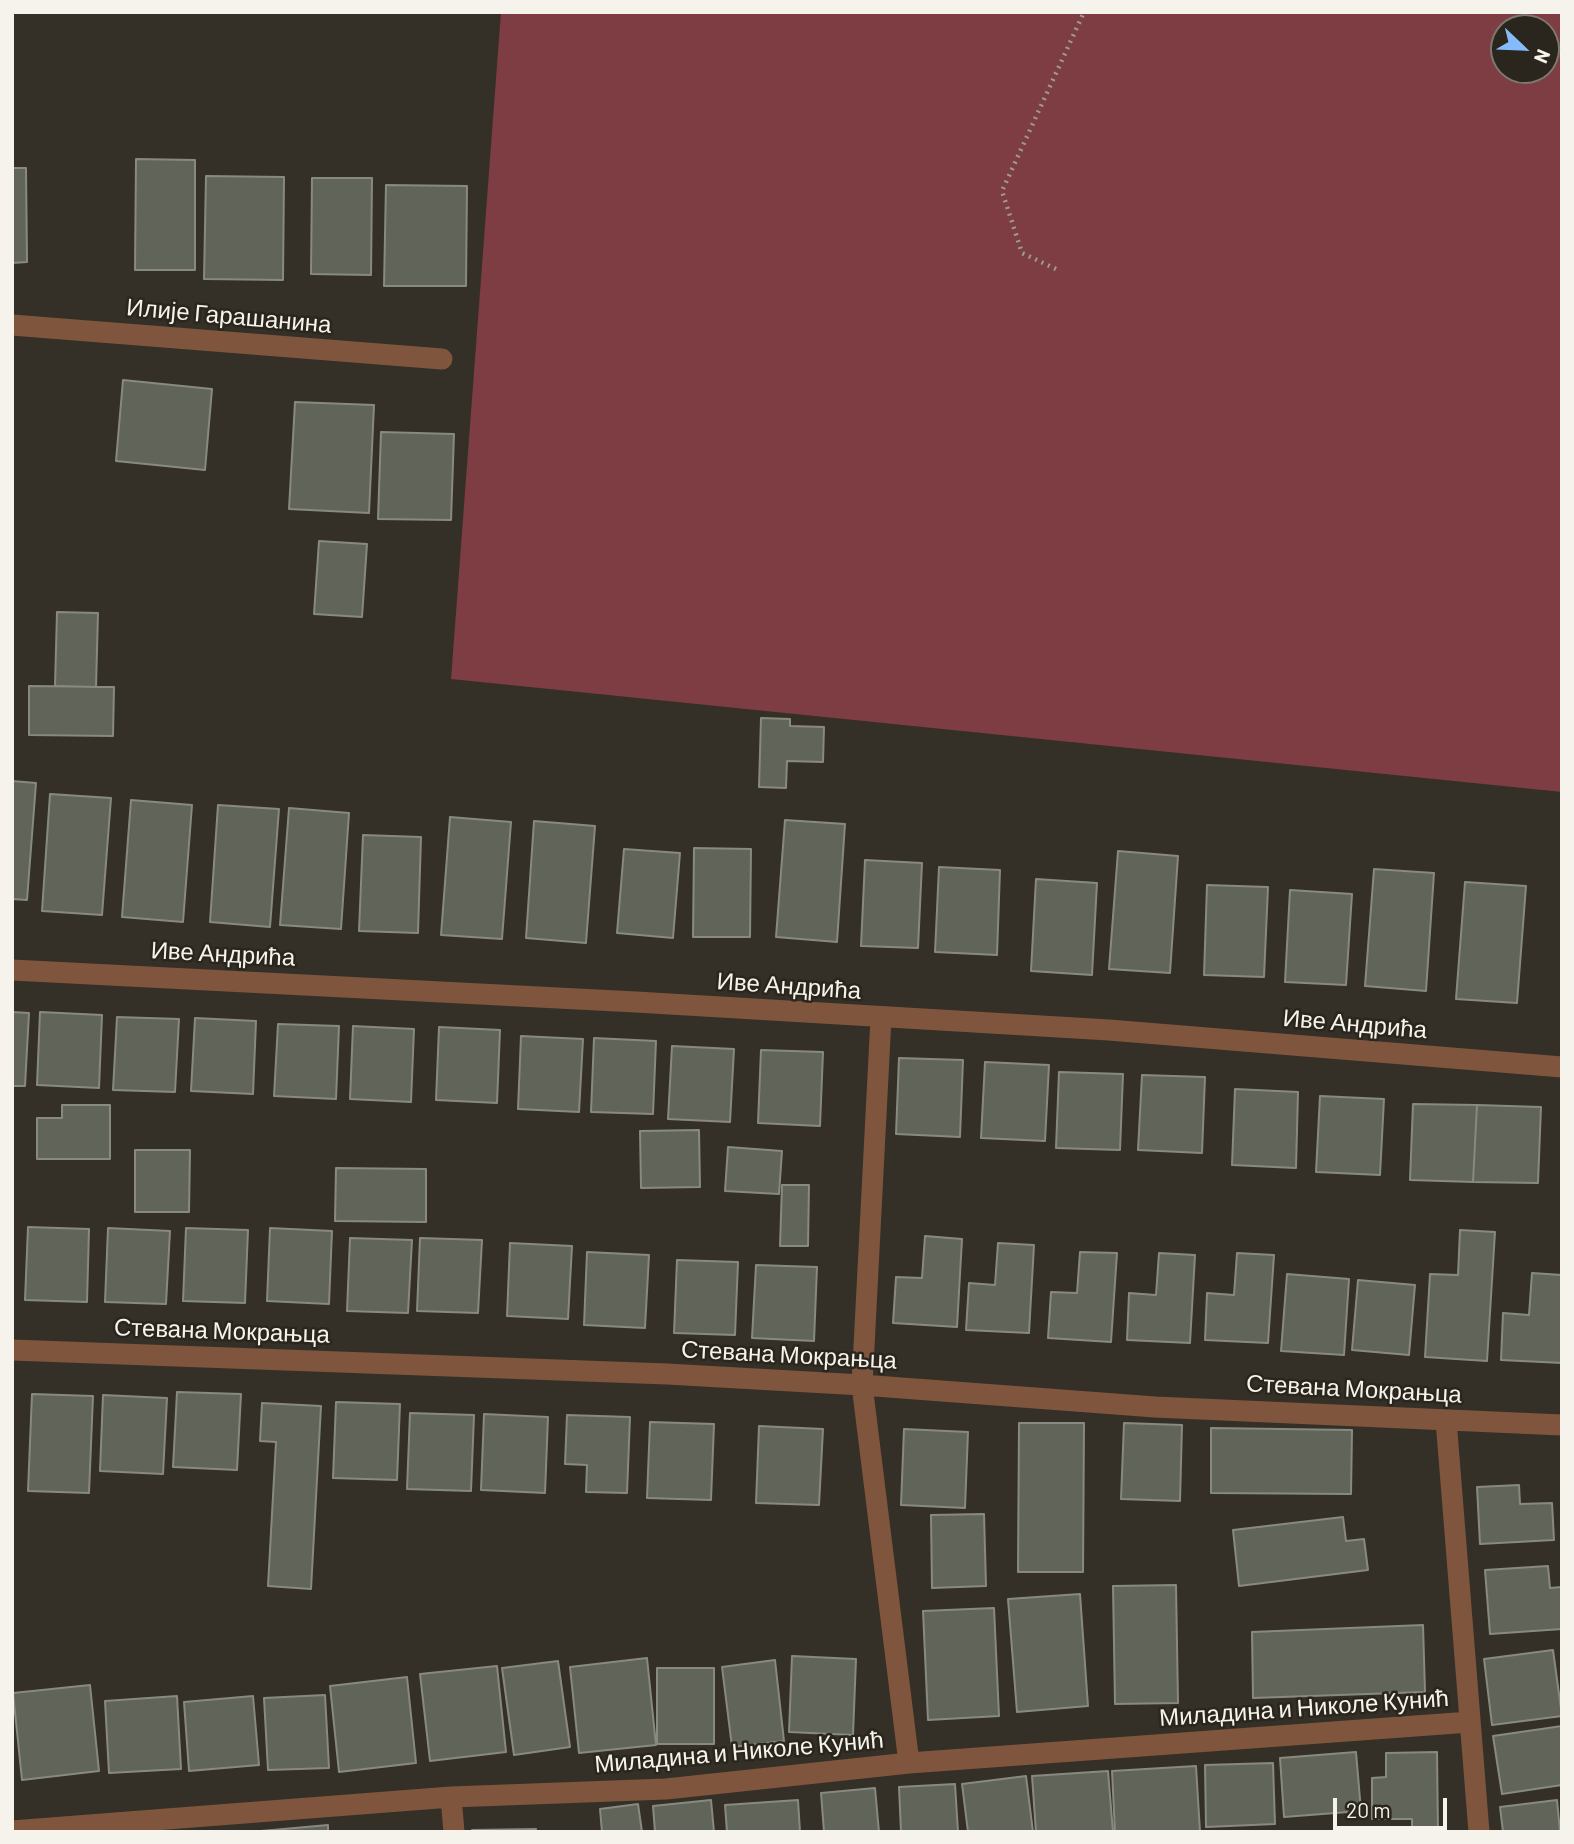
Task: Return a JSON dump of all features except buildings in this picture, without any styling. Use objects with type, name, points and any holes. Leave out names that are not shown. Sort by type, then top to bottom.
[{"type":"street","name":"Илије Гарашанина","points":[[12,325],[442,359]]},
{"type":"street","name":"Иве Андрића","points":[[12,970],[636,1002],[1109,1030],[1562,1068]]},
{"type":"street","points":[[881,1018],[862,1385],[909,1763]]},
{"type":"street","name":"Стевана Мокрањца","points":[[12,1350],[667,1374],[862,1385],[1155,1407],[1562,1425]]},
{"type":"street","points":[[1446,1420],[1479,1832]]},
{"type":"street","name":"Миладина и Николе Кунић","points":[[12,1831],[451,1797],[666,1789],[909,1763],[1470,1722]]},
{"type":"street","points":[[451,1797],[454,1832]]},
{"type":"path","points":[[1056,269],[1022,253],[1002,191],[1084,12]]},
{"type":"shaded area","points":[[501,12],[1562,12],[1562,792],[451,679]]}]
